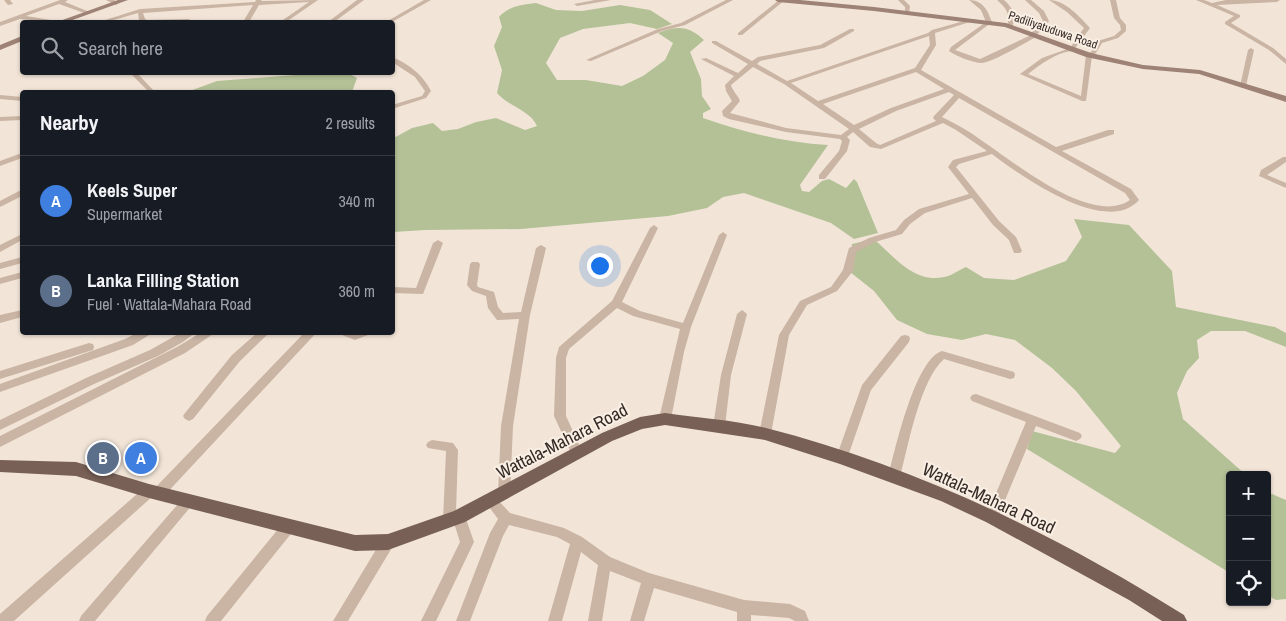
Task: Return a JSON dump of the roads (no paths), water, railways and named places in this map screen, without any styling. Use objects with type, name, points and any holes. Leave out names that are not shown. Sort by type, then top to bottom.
[{"type":"main road","name":"Wattala-Mahara Road","points":[[0,466],[76,469],[154,492],[355,543],[388,542],[454,519],[607,437],[640,423],[665,419],[719,426],[765,434],[842,458],[947,496],[992,517],[1136,594],[1178,621]]},
{"type":"street","points":[[67,20],[89,13],[112,2],[125,0]]},
{"type":"street","points":[[188,20],[201,0]]},
{"type":"street","points":[[109,20],[140,11],[309,0]]},
{"type":"street","points":[[287,20],[315,0]]},
{"type":"street","points":[[334,20],[361,0]]},
{"type":"street","points":[[393,20],[428,0]]},
{"type":"street","points":[[577,4],[608,0]]},
{"type":"street","points":[[588,60],[660,30],[683,24],[730,0]]},
{"type":"street","points":[[740,34],[780,0]]},
{"type":"street","name":"Padiliyatuduwa Road","points":[[780,0],[907,12],[1010,26],[1089,55],[1143,67],[1194,70],[1286,99]]},
{"type":"street","points":[[901,0],[908,7],[907,12]]},
{"type":"street","points":[[972,0],[984,9],[989,22],[953,48],[952,51],[980,61],[1033,36],[1040,29],[1046,21],[1042,12],[1028,0]]},
{"type":"street","points":[[1000,0],[1009,8],[1012,14],[1010,26]]},
{"type":"street","points":[[1052,0],[1069,11],[1087,28],[1070,49],[1044,60],[1023,74],[1084,100],[1089,55],[1094,52],[1100,42],[1116,37],[1124,30],[1123,25],[1116,18],[1113,0]]},
{"type":"street","points":[[1199,0],[1238,16],[1238,18],[1227,23],[1271,50],[1286,62]]},
{"type":"street","points":[[1209,5],[1226,2],[1277,0]]},
{"type":"street","points":[[0,24],[62,1],[89,13]]},
{"type":"street","points":[[247,20],[258,2]]},
{"type":"street","points":[[140,11],[142,20]]},
{"type":"street","points":[[18,16],[40,20]]},
{"type":"street","points":[[786,83],[932,32],[973,20]]},
{"type":"street","points":[[822,177],[843,151],[846,140],[842,137],[786,130],[726,114],[726,111],[736,101],[729,91],[728,85],[758,59],[822,47],[852,30]]},
{"type":"street","points":[[817,104],[918,69],[933,45],[932,32]]},
{"type":"street","points":[[0,48],[20,39]]},
{"type":"street","points":[[714,42],[751,65],[786,83],[853,128],[872,145],[881,147],[940,122],[937,118]]},
{"type":"street","points":[[1243,86],[1251,50]]},
{"type":"street","points":[[704,58],[738,76]]},
{"type":"street","points":[[395,61],[415,72],[425,83],[428,91],[424,97],[395,106]]},
{"type":"street","points":[[918,69],[949,90],[1128,191],[1135,200],[1128,207],[1109,209],[1084,205],[1056,195],[962,130],[937,118]]},
{"type":"street","points":[[135,75],[150,90]]},
{"type":"street","points":[[842,137],[853,128],[906,105],[949,90]]},
{"type":"street","points":[[937,118],[958,95]]},
{"type":"street","points":[[0,97],[20,99]]},
{"type":"street","points":[[0,119],[20,118]]},
{"type":"street","points":[[1056,150],[1111,132]]},
{"type":"street","points":[[992,152],[956,162],[952,167],[996,223],[1013,239],[1017,251]]},
{"type":"street","points":[[0,164],[20,157]]},
{"type":"street","points":[[1286,159],[1264,172],[1264,176],[1286,186]]},
{"type":"street","points":[[0,204],[20,193]]},
{"type":"street","points":[[765,434],[784,334],[802,303],[834,289],[848,271],[852,250],[872,240],[899,232],[907,222],[922,211],[975,195]]},
{"type":"street","points":[[577,453],[560,416],[561,358],[564,347],[616,303],[654,228]]},
{"type":"street","points":[[665,419],[678,352],[722,236]]},
{"type":"street","points":[[0,249],[20,238]]},
{"type":"street","points":[[395,290],[420,292],[438,243]]},
{"type":"street","points":[[506,518],[497,497],[524,315],[541,248]]},
{"type":"street","points":[[0,266],[20,261]]},
{"type":"street","points":[[475,264],[472,285],[491,294],[492,308],[500,317],[524,315]]},
{"type":"street","points":[[0,281],[20,276]]},
{"type":"street","points":[[616,303],[638,314],[686,327]]},
{"type":"street","points":[[0,318],[20,314]]},
{"type":"street","points":[[719,426],[726,375],[742,314]]},
{"type":"street","points":[[0,388],[144,335]]},
{"type":"street","points":[[0,425],[89,382],[140,361],[172,345],[187,335]]},
{"type":"street","points":[[0,442],[181,350],[206,335]]},
{"type":"street","points":[[189,416],[236,358],[262,335]]},
{"type":"street","points":[[3,621],[154,492],[309,335]]},
{"type":"street","points":[[842,458],[866,388],[905,339]]},
{"type":"street","points":[[0,375],[89,346]]},
{"type":"street","points":[[894,477],[922,381],[937,357],[942,355],[1010,375]]},
{"type":"street","points":[[976,398],[1032,421],[1076,436]]},
{"type":"street","points":[[992,517],[1032,421]]},
{"type":"street","points":[[428,621],[467,542],[454,519],[452,450],[450,446],[432,445]]},
{"type":"street","points":[[86,621],[189,500]]},
{"type":"street","points":[[506,518],[559,532],[577,541],[606,562],[649,580],[744,614],[790,611],[800,616],[802,621]]},
{"type":"street","points":[[463,621],[497,534],[506,518]]},
{"type":"street","points":[[212,621],[289,526]]},
{"type":"street","points":[[555,621],[577,541]]},
{"type":"street","points":[[340,621],[388,542]]},
{"type":"street","points":[[595,621],[606,562]]},
{"type":"street","points":[[637,621],[649,580]]},
{"type":"place","name":"Lanka Filling Station","points":[[103,458]]},
{"type":"place","name":"Keels Super","points":[[141,458]]}]
